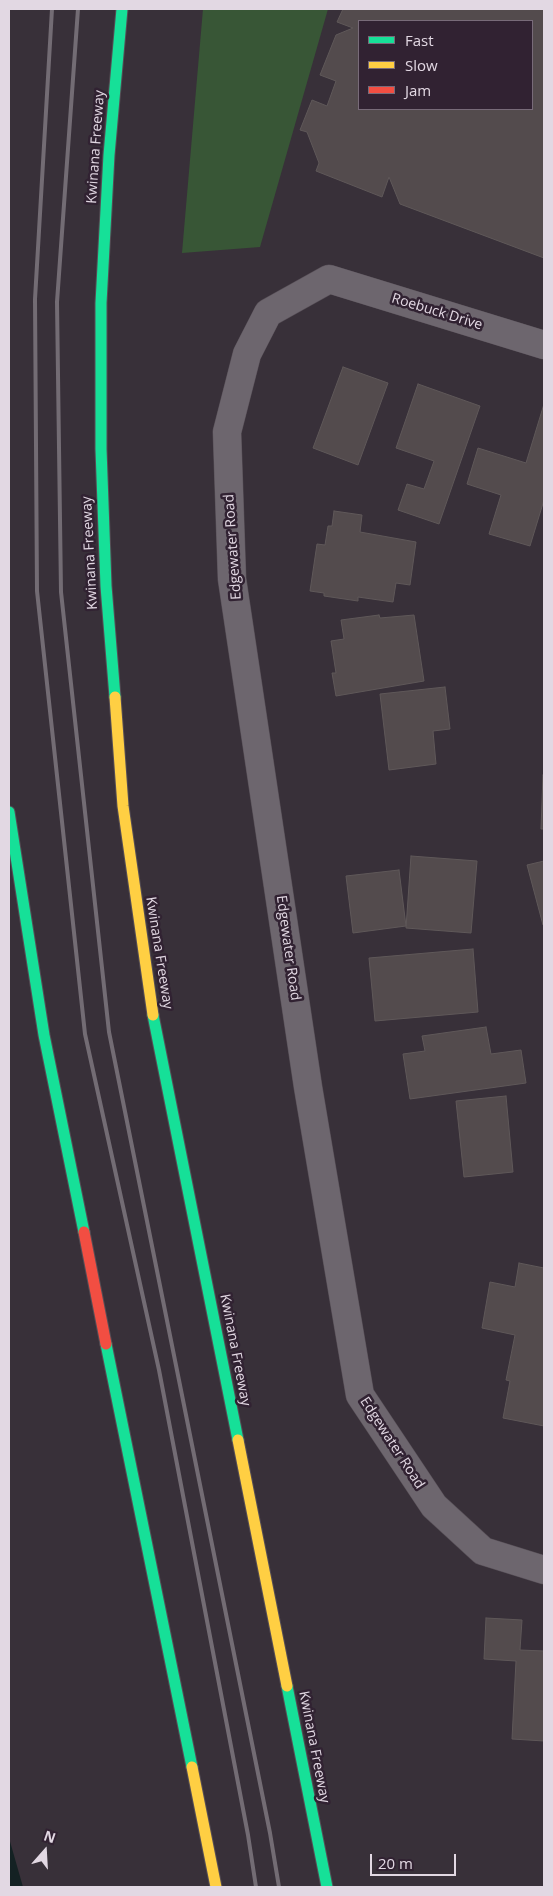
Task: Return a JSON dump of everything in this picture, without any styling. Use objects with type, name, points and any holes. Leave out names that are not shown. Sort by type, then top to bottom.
[{"type":"highway","name":"Kwinana Freeway","points":[[122,9],[109,155],[101,303],[101,449],[106,586],[123,806],[154,1017],[327,1887]]},
{"type":"highway","points":[[9,812],[44,1035],[216,1887]]},
{"type":"street","name":"Roebuck Drive","points":[[329,279],[544,345]]},
{"type":"street","name":"Edgewater Road","points":[[329,279],[268,313],[247,354],[227,432],[232,579],[308,1087],[360,1395],[434,1506],[482,1551],[544,1570]]},
{"type":"green space","points":[[203,9],[328,9],[260,247],[182,253]]},
{"type":"shaded area","points":[[9,1838],[23,1887],[9,1887]]},
{"type":"building","points":[[343,9],[544,9],[544,258],[400,204],[389,177],[382,197],[316,171],[319,163],[307,132],[300,130],[312,100],[327,106],[336,81],[320,75],[336,35],[353,28],[337,22]]},
{"type":"building","points":[[343,367],[388,383],[358,465],[313,448]]},
{"type":"building","points":[[418,384],[480,406],[439,524],[398,510],[407,484],[424,489],[434,461],[396,448]]},
{"type":"building","points":[[544,404],[544,500],[530,546],[489,534],[501,495],[467,484],[478,448],[526,463]]},
{"type":"building","points":[[334,511],[362,515],[360,532],[416,542],[410,585],[396,583],[393,602],[358,597],[358,601],[324,596],[324,593],[310,591],[317,544],[325,545],[328,526],[332,526]]},
{"type":"building","points":[[379,615],[380,618],[414,615],[424,681],[336,696],[332,673],[336,673],[331,641],[344,639],[341,620]]},
{"type":"building","points":[[445,687],[450,729],[433,731],[436,764],[389,770],[380,694]]},
{"type":"building","points":[[543,775],[544,829],[541,829]]},
{"type":"building","points":[[411,856],[477,861],[471,933],[406,928]]},
{"type":"building","points":[[544,861],[544,925],[543,925],[527,865]]},
{"type":"building","points":[[399,870],[406,926],[353,933],[346,876]]},
{"type":"building","points":[[473,949],[478,1012],[375,1021],[369,958]]},
{"type":"building","points":[[486,1027],[491,1054],[521,1050],[526,1083],[410,1099],[403,1054],[425,1051],[422,1036]]},
{"type":"building","points":[[506,1096],[513,1172],[464,1177],[456,1101]]},
{"type":"building","points":[[519,1263],[544,1268],[544,1426],[503,1418],[510,1381],[506,1380],[515,1335],[482,1328],[490,1282],[515,1287]]},
{"type":"building","points":[[486,1618],[522,1620],[520,1650],[544,1651],[544,1741],[512,1739],[516,1661],[484,1659]]},
{"type":"railway","points":[[52,9],[35,299],[37,591],[85,1034],[159,1370],[248,1835],[256,1887]]},
{"type":"railway","points":[[78,9],[57,302],[61,592],[109,1032],[270,1833],[279,1887]]},
{"type":"traffic: fast","points":[[115,697],[106,586],[101,449],[101,303],[109,155],[122,9]]},
{"type":"traffic: fast","points":[[9,812],[44,1035],[84,1232]]},
{"type":"traffic: fast","points":[[153,1015],[238,1440]]},
{"type":"traffic: fast","points":[[106,1344],[192,1767]]},
{"type":"traffic: fast","points":[[287,1686],[327,1887]]},
{"type":"traffic: slow","points":[[115,697],[123,806],[153,1015]]},
{"type":"traffic: slow","points":[[238,1440],[287,1686]]},
{"type":"traffic: slow","points":[[192,1767],[216,1887]]},
{"type":"traffic: jam","points":[[84,1232],[106,1344]]}]
